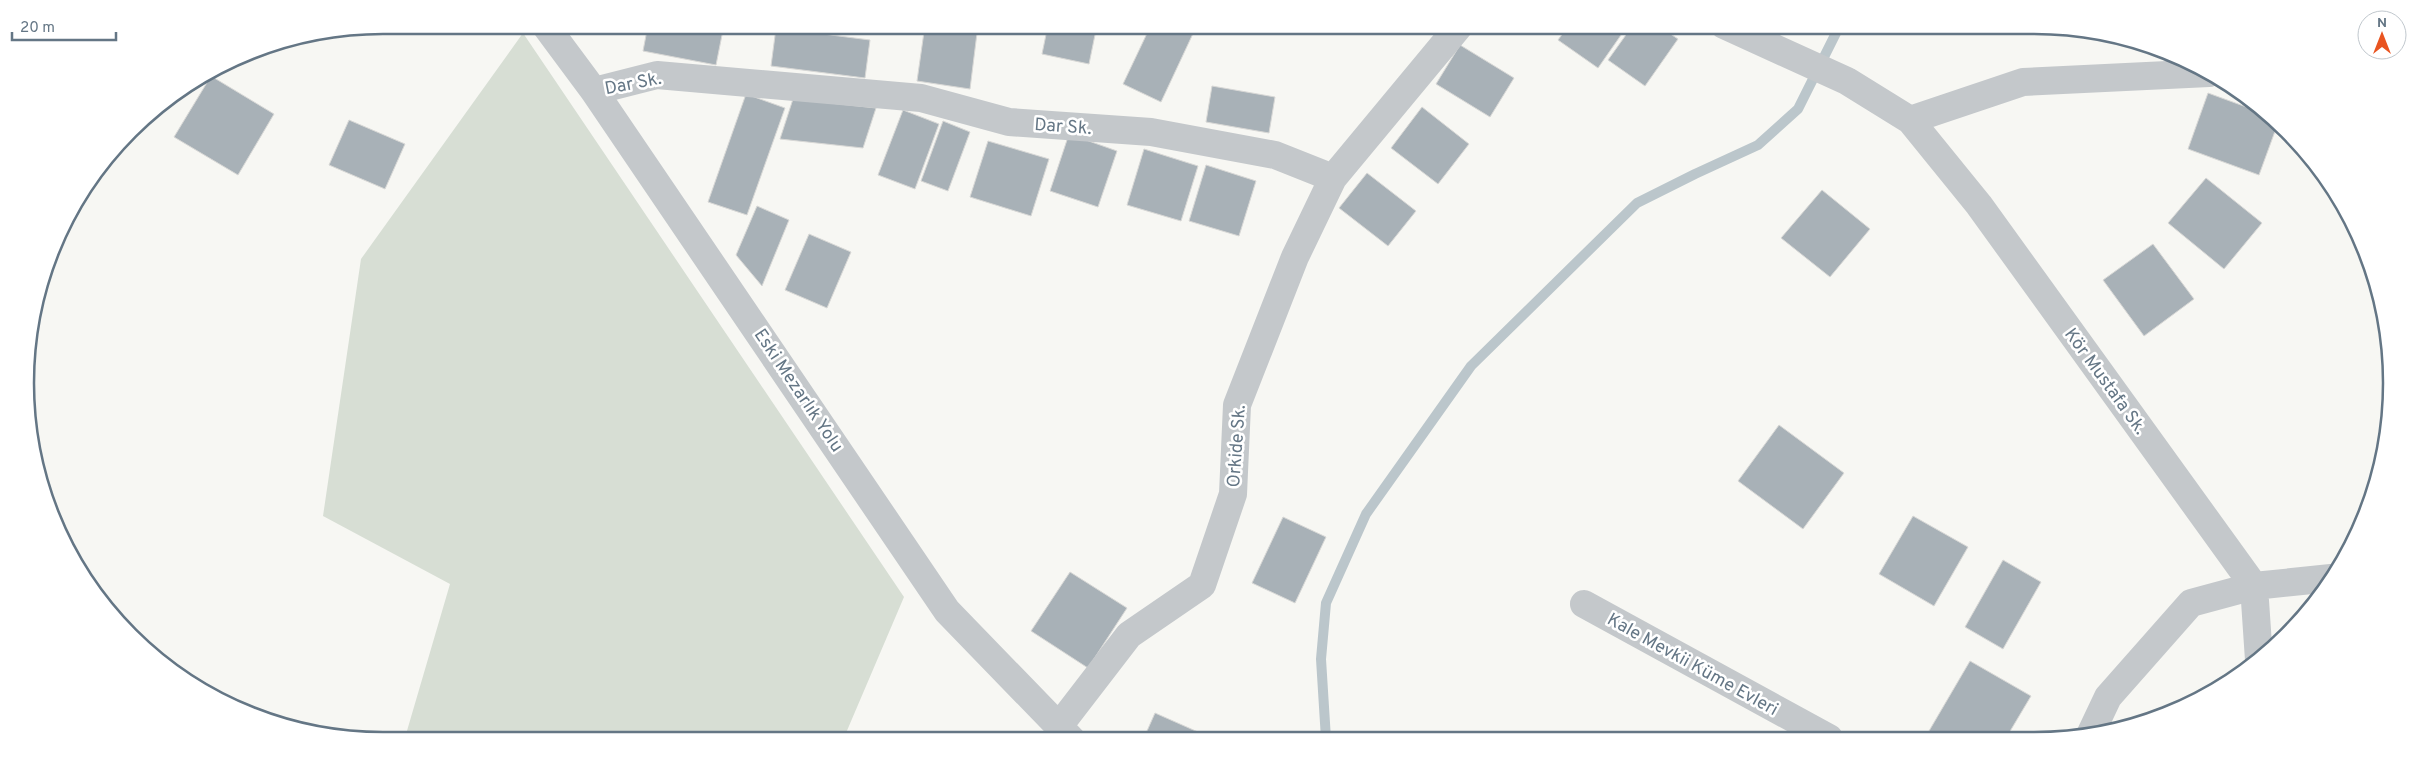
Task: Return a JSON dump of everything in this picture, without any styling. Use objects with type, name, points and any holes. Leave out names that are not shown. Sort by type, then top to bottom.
[{"type":"street","name":"Eski Mezarlık Yolu","points":[[552,34],[594,91],[948,611],[1064,732]]},
{"type":"street","points":[[1333,178],[1453,34]]},
{"type":"street","name":"Kör Mustafa Sk.","points":[[1744,34],[1847,81],[1910,120],[1979,205],[2254,586]]},
{"type":"street","points":[[1910,120],[2023,82],[2193,73]]},
{"type":"street","name":"Dar Sk.","points":[[594,91],[657,75],[920,98],[1008,122],[1151,132],[1275,155],[1333,178]]},
{"type":"street","name":"Orkide Sk.","points":[[1066,732],[1129,635],[1202,585],[1233,494],[1237,405],[1284,283],[1333,178]]},
{"type":"street","points":[[2094,727],[2108,697],[2191,603],[2254,586],[2323,579]]},
{"type":"street","points":[[2254,586],[2258,651]]},
{"type":"street","name":"Kale Mevkii Küme Evleri","points":[[1584,604],[1819,732]]},
{"type":"shaded area","points":[[524,34],[904,597],[846,732],[407,732],[450,584],[323,516],[361,259]]},
{"type":"building","points":[[646,34],[722,34],[716,65],[643,51]]},
{"type":"building","points":[[775,34],[823,34],[870,40],[865,78],[771,66]]},
{"type":"building","points":[[924,34],[977,34],[970,89],[917,81]]},
{"type":"building","points":[[1046,34],[1095,34],[1089,64],[1042,54]]},
{"type":"building","points":[[1147,34],[1193,34],[1161,102],[1123,84]]},
{"type":"building","points":[[1562,34],[1622,34],[1598,68],[1558,40]]},
{"type":"building","points":[[1627,34],[1670,34],[1678,39],[1645,86],[1608,60]]},
{"type":"building","points":[[1460,45],[1514,78],[1490,117],[1436,84]]},
{"type":"building","points":[[214,78],[274,114],[238,175],[174,137],[208,81]]},
{"type":"building","points":[[1212,86],[1275,97],[1269,133],[1206,122]]},
{"type":"building","points":[[2208,93],[2250,108],[2275,131],[2259,175],[2188,149]]},
{"type":"building","points":[[746,94],[785,108],[747,215],[708,202]]},
{"type":"building","points":[[793,99],[876,108],[863,148],[780,139]]},
{"type":"building","points":[[1422,107],[1469,144],[1438,184],[1391,148]]},
{"type":"building","points":[[903,110],[939,124],[915,189],[878,175]]},
{"type":"building","points":[[349,120],[405,144],[385,189],[329,165]]},
{"type":"building","points":[[943,121],[970,132],[948,191],[921,181]]},
{"type":"building","points":[[1069,134],[1117,151],[1098,207],[1050,191]]},
{"type":"building","points":[[988,141],[1049,159],[1031,216],[970,197]]},
{"type":"building","points":[[1144,149],[1198,166],[1181,221],[1127,205]]},
{"type":"building","points":[[1206,165],[1256,181],[1239,236],[1189,221]]},
{"type":"building","points":[[1367,173],[1416,211],[1388,246],[1339,208]]},
{"type":"building","points":[[2206,178],[2262,223],[2224,269],[2168,223]]},
{"type":"building","points":[[1822,190],[1870,229],[1830,277],[1781,238]]},
{"type":"building","points":[[757,206],[789,220],[762,286],[736,255]]},
{"type":"building","points":[[809,234],[851,252],[827,308],[785,290]]},
{"type":"building","points":[[2153,244],[2194,299],[2144,336],[2103,280]]},
{"type":"building","points":[[1779,425],[1844,473],[1803,529],[1738,481]]},
{"type":"building","points":[[1913,516],[1968,547],[1934,606],[1879,574]]},
{"type":"building","points":[[1283,517],[1326,537],[1295,603],[1252,583]]},
{"type":"building","points":[[2003,560],[2041,582],[2003,649],[1965,627]]},
{"type":"building","points":[[1070,572],[1127,608],[1088,668],[1031,631]]},
{"type":"building","points":[[1970,661],[2031,696],[2010,732],[1929,731]]},
{"type":"building","points":[[1155,713],[1198,732],[1147,732]]},
{"type":"waterway","points":[[1326,732],[1321,659],[1326,603],[1366,514],[1471,366],[1637,203],[1758,145],[1798,109],[1836,34]]}]
